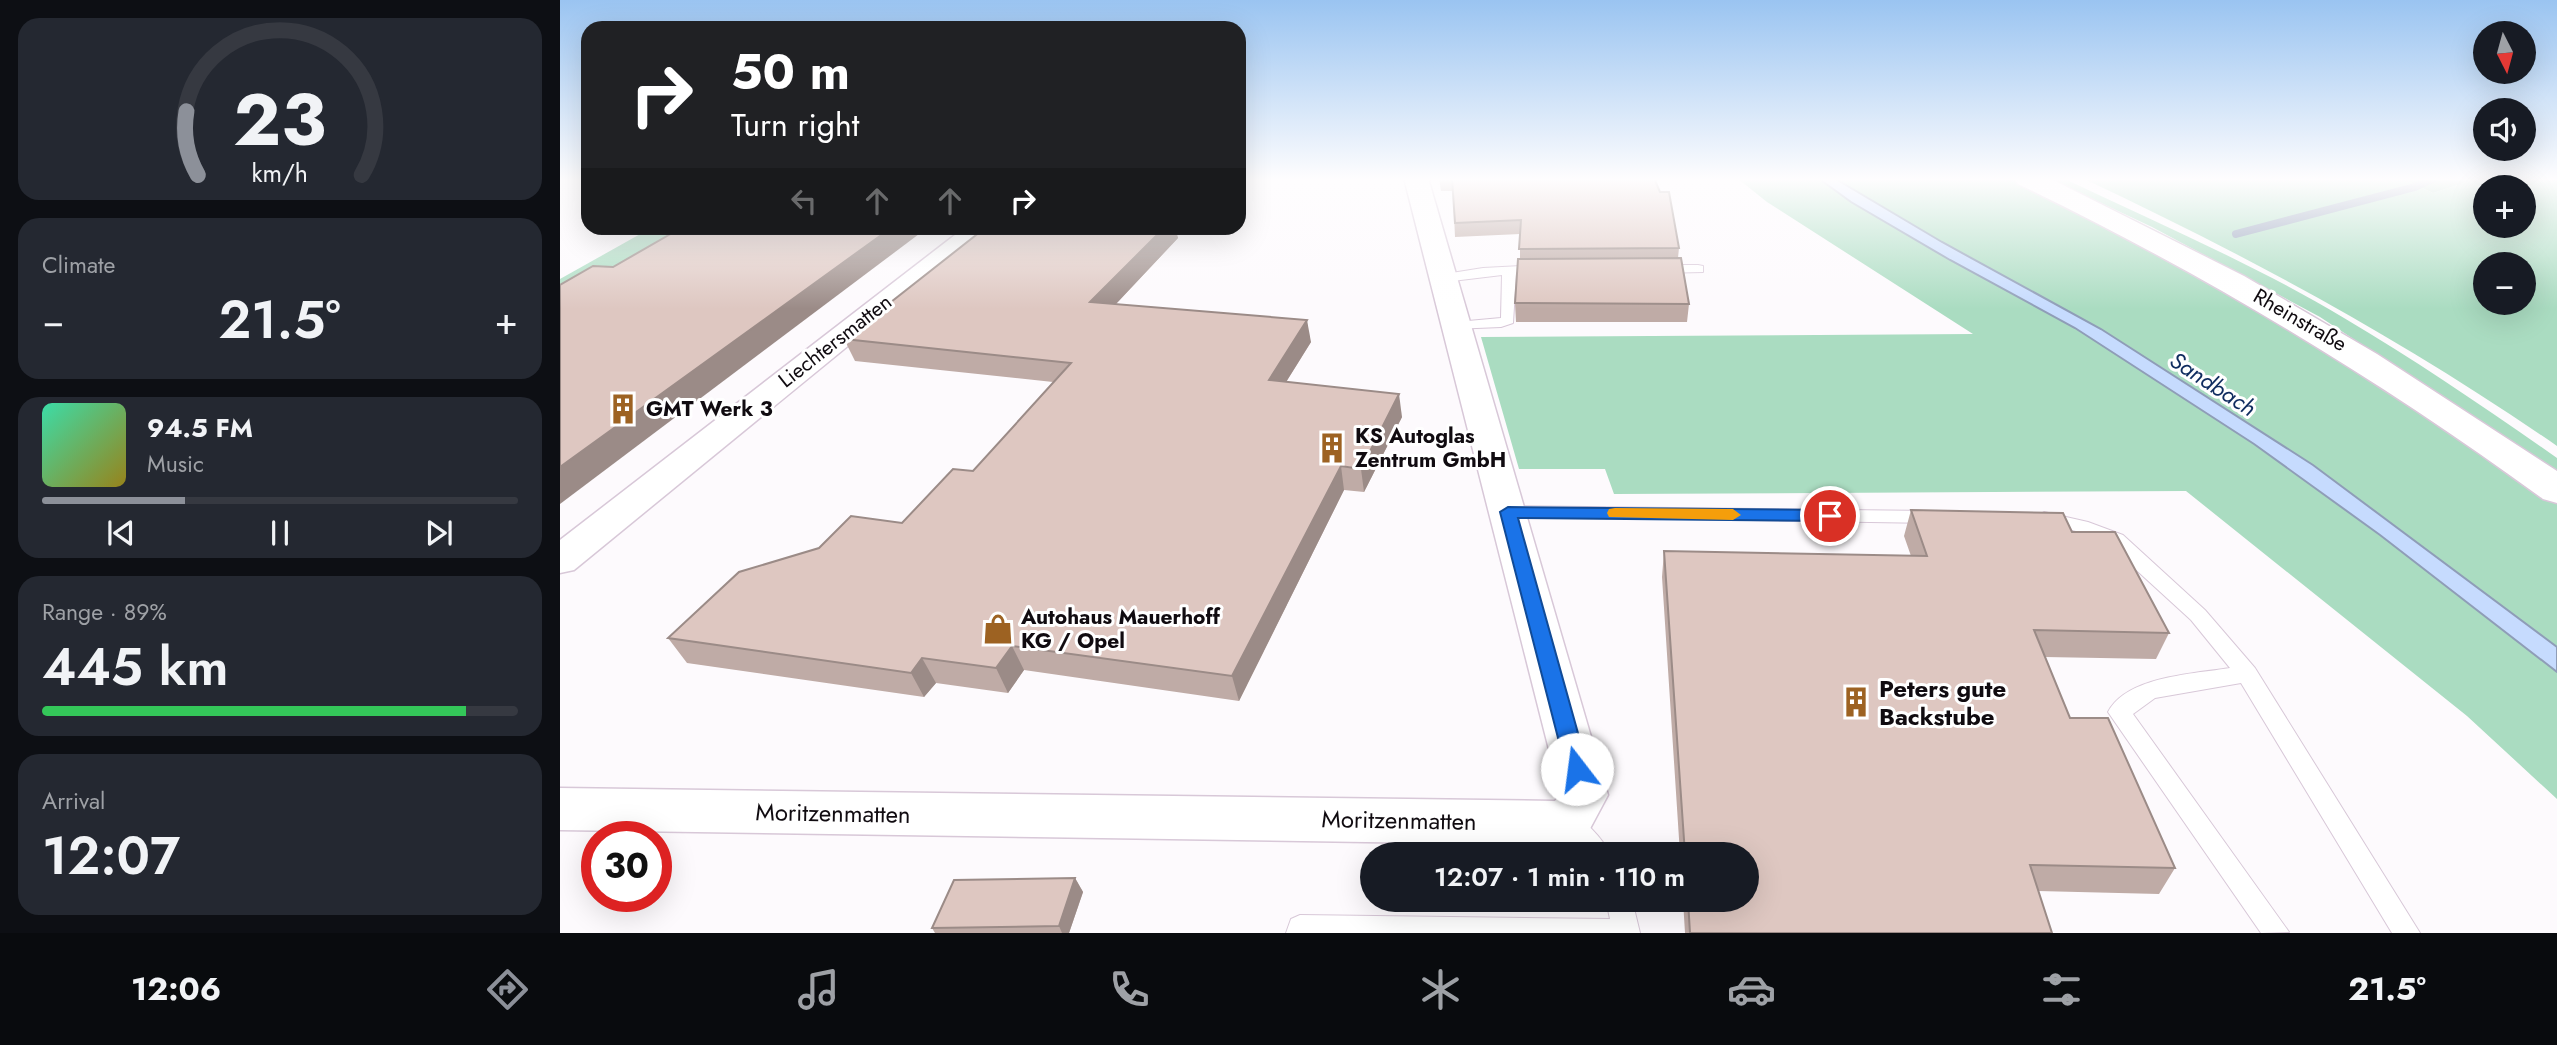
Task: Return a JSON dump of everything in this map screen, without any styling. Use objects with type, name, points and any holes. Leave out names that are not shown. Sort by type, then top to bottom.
[{"type":"street","points":[[1428,222],[1584,795],[1568,823]]},
{"type":"street","name":"Rheinstraße","points":[[2117,222],[2190,257],[2359,354],[2484,437],[2557,490]]},
{"type":"street","name":"Liechtersmatten","points":[[560,560],[970,235]]},
{"type":"street","name":"Moritzenmatten","points":[[560,809],[1568,823]]},
{"type":"lane","points":[[1644,269],[1698,268]]},
{"type":"lane","points":[[1444,278],[1509,270],[1550,269]]},
{"type":"lane","points":[[1457,326],[1501,323],[1508,320],[1509,270]]},
{"type":"lane","points":[[1508,512],[1949,517]]},
{"type":"lane","points":[[2018,518],[2045,518],[2081,526],[2116,540],[2198,615],[2247,674],[2407,933]]},
{"type":"lane","points":[[2247,674],[2149,690],[2119,712],[2277,932]]},
{"type":"lane","points":[[1568,823],[1586,842]]},
{"type":"lane","points":[[1299,933],[1300,928],[1627,933],[1622,912]]},
{"type":"green space","points":[[1797,222],[1884,222],[2075,328],[2254,444],[2380,535],[2557,672],[2557,799],[2467,716],[2186,491],[1614,494],[1605,469],[1519,469],[1481,337],[1973,334]]},
{"type":"green space","points":[[1907,222],[2101,222],[2194,268],[2540,490],[2557,504],[2557,647],[2313,465],[2101,329]]},
{"type":"green space","points":[[2140,222],[2155,222],[2205,245],[2344,318],[2452,386],[2557,458],[2557,473],[2320,317]]},
{"type":"green space","points":[[2172,222],[2473,222],[2473,238],[2536,238],[2536,222],[2557,222],[2557,446],[2384,335]]},
{"type":"green space","points":[[639,235],[675,235],[560,303],[560,279]]},
{"type":"water","points":[[1884,222],[1907,222],[2101,329],[2313,465],[2557,647],[2557,672],[2380,535],[2254,444],[2075,328]]},
{"type":"building","points":[[1521,222],[1674,222],[1679,248],[1519,249]]},
{"type":"building","points":[[669,235],[881,235],[560,467],[560,285],[593,266],[613,267]]},
{"type":"building","points":[[976,235],[1157,235],[1090,302],[1307,320],[1269,380],[1399,394],[1361,469],[1341,466],[1232,676],[1012,646],[996,668],[922,658],[911,673],[668,638],[739,572],[819,548],[851,516],[902,523],[953,469],[973,471],[1071,363],[844,339]]},
{"type":"building","points":[[1681,258],[1689,304],[1515,303],[1518,259]]},
{"type":"building","name":"Peters gute Backstube","points":[[1911,510],[2063,513],[2072,532],[2115,532],[2169,633],[2034,630],[2070,718],[2108,718],[2175,868],[2030,865],[2052,933],[1690,933],[1689,912],[1759,912],[1759,842],[1684,842],[1664,551],[1927,556]]},
{"type":"building","points":[[1075,878],[1059,926],[932,928],[954,880]]},
{"type":"waterway","points":[[2236,234],[2283,222]]},
{"type":"slow traffic","points":[[1615,513],[1733,515]]},
{"type":"place","name":"GMT Werk 3","points":[[623,409]]},
{"type":"place","name":"KS Autoglas Zentrum GmbH","points":[[1332,448]]},
{"type":"place","name":"Autohaus Mauerhoff KG / Opel","points":[[998,629]]},
{"type":"place","name":"Peters gute Backstube","points":[[1856,702]]},
{"type":"route","points":[[1577,769],[1508,512],[1830,516]]},
{"type":"water label","name":"Sandbach","points":[[2213,384]]}]
